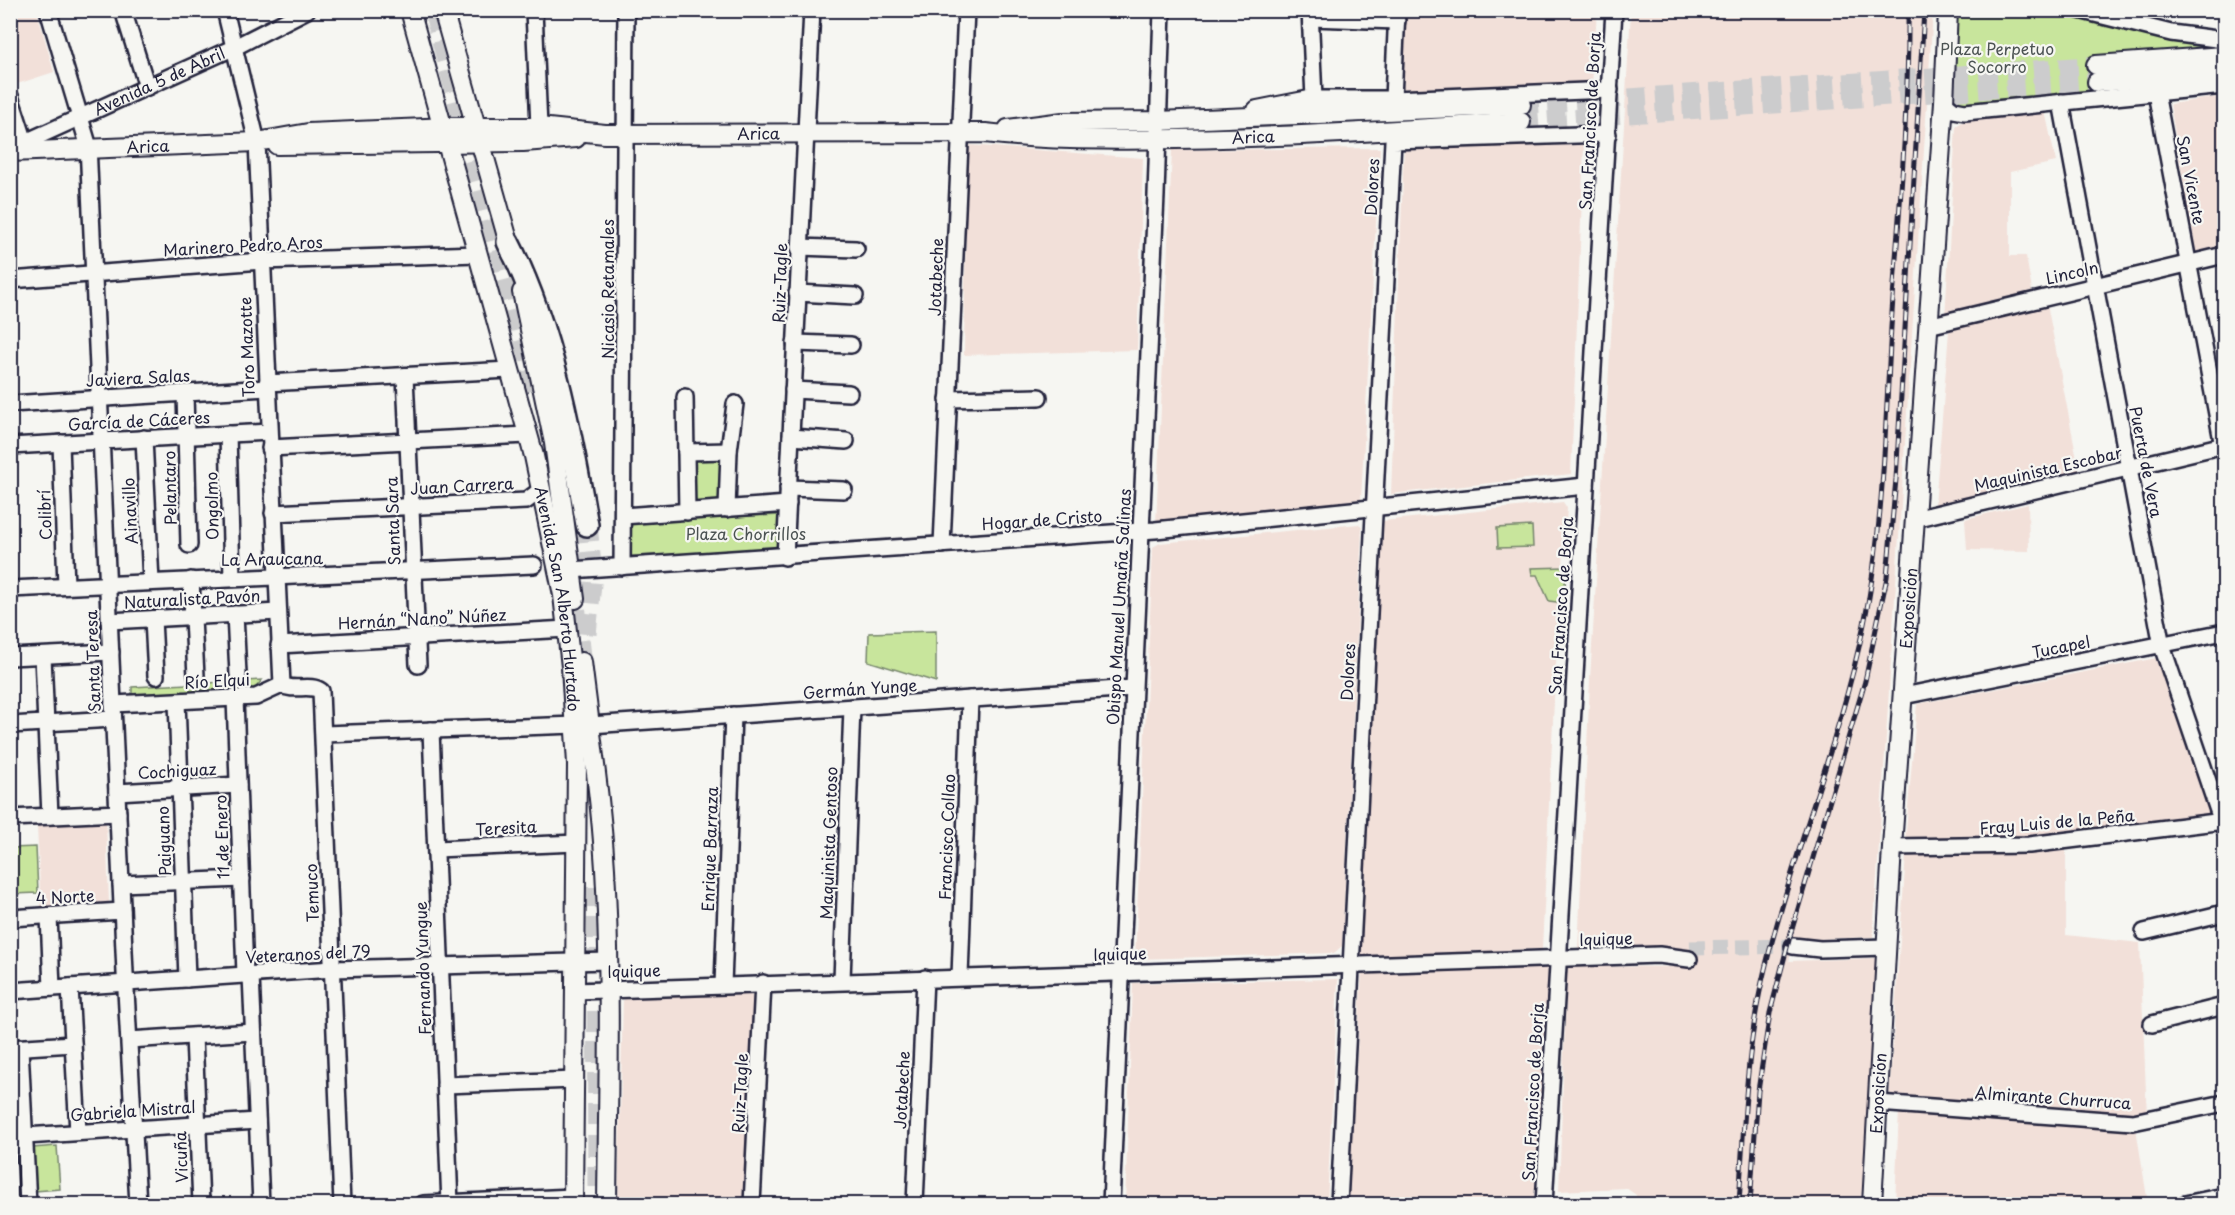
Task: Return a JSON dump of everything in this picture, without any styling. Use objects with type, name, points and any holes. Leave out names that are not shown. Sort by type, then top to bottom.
[{"type":"highway","points":[[508,242],[528,286],[556,379],[570,435],[587,525]]},
{"type":"main road","name":"Avenida San Alberto Hurtado","points":[[410,10],[542,489],[583,725],[603,847],[609,990],[607,1204]]},
{"type":"main road","name":"Avenida San Alberto Hurtado","points":[[443,10],[508,242],[548,407],[571,570],[583,725],[577,843],[573,1201]]},
{"type":"main road","name":"Exposición","points":[[1872,1204],[1892,846],[1929,326],[1948,10]]},
{"type":"main road","points":[[2224,56],[2096,74],[2224,73]]},
{"type":"main road","points":[[1231,118],[1273,105],[1314,99]]},
{"type":"main road","name":"Arica","points":[[478,134],[546,141],[626,133],[985,133],[1035,138],[1158,140],[1266,137],[1521,113],[1054,123],[985,133]]},
{"type":"main road","name":"Arica","points":[[21,149],[88,151],[257,142],[293,147],[478,134],[539,127],[605,134]]},
{"type":"main road","points":[[1266,137],[1328,141],[1393,141]]},
{"type":"main road","name":"Avenida 5 de Abril","points":[[10,162],[21,149]]},
{"type":"street","name":"Santa Teresa","points":[[48,10],[81,117],[88,151],[125,983],[138,1204]]},
{"type":"street","points":[[123,10],[147,87]]},
{"type":"street","name":"Toro Mazotte","points":[[225,10],[257,142],[282,685]]},
{"type":"street","name":"Avenida 5 de Abril","points":[[21,149],[81,117],[235,47],[307,10]]},
{"type":"street","points":[[534,10],[539,127]]},
{"type":"street","name":"Nicasio Retamales","points":[[622,567],[626,10]]},
{"type":"street","name":"Ruiz-Tagle","points":[[785,557],[812,10]]},
{"type":"street","name":"Jotabeche","points":[[942,545],[966,10]]},
{"type":"street","name":"Obispo Manuel Umaña Salinas","points":[[1111,1204],[1162,10]]},
{"type":"street","name":"San Francisco de Borja","points":[[1544,1204],[1614,10]]},
{"type":"street","points":[[2079,10],[2171,33],[2224,40]]},
{"type":"street","points":[[1393,99],[1397,16],[1311,14],[1314,99],[1393,99],[1610,90]]},
{"type":"street","points":[[1944,102],[1954,110],[1965,112],[2224,86]]},
{"type":"street","name":"San Vicente","points":[[2156,93],[2224,447]]},
{"type":"street","points":[[10,96],[21,149]]},
{"type":"street","name":"Puerta de Vera","points":[[2061,102],[2162,646],[2224,824]]},
{"type":"street","points":[[1393,141],[1608,134]]},
{"type":"street","name":"Dolores","points":[[1339,1204],[1393,141]]},
{"type":"street","points":[[799,246],[856,249]]},
{"type":"street","name":"Marinero Pedro Aros","points":[[10,280],[262,261],[478,254]]},
{"type":"street","name":"Lincoln","points":[[1929,326],[2224,255]]},
{"type":"street","points":[[797,293],[855,296]]},
{"type":"street","points":[[795,343],[851,345]]},
{"type":"street","name":"Javiera Salas","points":[[10,404],[509,370]]},
{"type":"street","name":"Santa Sara","points":[[405,376],[418,665]]},
{"type":"street","points":[[793,390],[849,393]]},
{"type":"street","name":"Pelantaro","points":[[185,393],[189,545]]},
{"type":"street","points":[[685,397],[687,512]]},
{"type":"street","points":[[948,399],[1039,397]]},
{"type":"street","points":[[727,509],[729,451],[735,404]]},
{"type":"street","name":"García de Cáceres","points":[[10,446],[269,432]]},
{"type":"street","name":"Ongolmo","points":[[228,434],[232,578]]},
{"type":"street","points":[[270,448],[528,435]]},
{"type":"street","points":[[791,437],[846,441]]},
{"type":"street","name":"Ainavillo","points":[[144,438],[151,582]]},
{"type":"street","name":"Colibrí","points":[[60,443],[66,586]]},
{"type":"street","name":"Maquinista Escobar","points":[[1914,519],[2224,447]]},
{"type":"street","points":[[686,452],[729,451]]},
{"type":"street","name":"Hogar de Cristo","points":[[571,570],[1141,531],[1586,486]]},
{"type":"street","points":[[788,488],[844,490]]},
{"type":"street","name":"Juan Carrera","points":[[273,513],[526,501],[542,489]]},
{"type":"street","points":[[623,516],[788,504]]},
{"type":"street","name":"La Araucana","points":[[10,589],[534,565]]},
{"type":"street","points":[[191,580],[196,676]]},
{"type":"street","name":"Naturalista Pavón","points":[[109,621],[278,612]]},
{"type":"street","points":[[236,615],[238,674]]},
{"type":"street","points":[[153,619],[156,676]]},
{"type":"street","name":"Hernán “Nano” Núñez","points":[[279,645],[567,629]]},
{"type":"street","name":"Tucapel","points":[[1904,696],[2224,632]]},
{"type":"street","points":[[10,657],[111,652]]},
{"type":"street","points":[[43,656],[50,816]]},
{"type":"street","name":"Temuco","points":[[282,685],[288,688],[319,689],[322,695],[342,1204]]},
{"type":"street","name":"Río Elqui","points":[[10,725],[46,723],[177,701],[256,697],[282,685]]},
{"type":"street","name":"Germán Yunge","points":[[324,734],[583,725],[1133,688]]},
{"type":"street","name":"11 de Enero","points":[[235,698],[242,879],[253,1032],[261,1204]]},
{"type":"street","name":"Francisco Collao","points":[[960,976],[970,699]]},
{"type":"street","name":"Paiguano","points":[[177,701],[187,979]]},
{"type":"street","name":"Maquinista Gentoso","points":[[842,980],[852,707]]},
{"type":"street","name":"Enrique Barraza","points":[[723,985],[733,715]]},
{"type":"street","name":"Fernando Yungue","points":[[431,730],[450,1204]]},
{"type":"street","name":"Cochiguaz","points":[[117,792],[238,785]]},
{"type":"street","points":[[10,818],[118,813]]},
{"type":"street","name":"Fray Luis de la Peña","points":[[1892,846],[2029,845],[2224,824]]},
{"type":"street","name":"Teresita","points":[[436,849],[577,843]]},
{"type":"street","points":[[121,884],[242,879]]},
{"type":"street","name":"4 Norte","points":[[10,918],[122,911]]},
{"type":"street","points":[[2144,932],[2224,913]]},
{"type":"street","points":[[49,916],[52,988]]},
{"type":"street","points":[[1792,951],[1886,947]]},
{"type":"street","name":"Iquique","points":[[575,991],[960,976],[1690,954]]},
{"type":"street","name":"Veteranos del 79","points":[[10,991],[333,969],[608,961]]},
{"type":"street","name":"Jotabeche","points":[[915,1204],[925,978]]},
{"type":"street","name":"Ruiz-Tagle","points":[[752,1204],[763,983]]},
{"type":"street","points":[[70,987],[78,1132]]},
{"type":"street","points":[[2152,1024],[2224,1006]]},
{"type":"street","points":[[129,1040],[253,1032]]},
{"type":"street","name":"Vicuña","points":[[194,1036],[201,1204]]},
{"type":"street","points":[[28,1204],[17,1136],[15,1048],[73,1044]]},
{"type":"street","points":[[446,1085],[575,1080]]},
{"type":"street","name":"Almirante Churruca","points":[[1878,1103],[2133,1122],[2224,1103]]},
{"type":"street","name":"Gabriela Mistral","points":[[17,1136],[257,1121]]},
{"type":"street","points":[[2195,1203],[2224,1196]]},
{"type":"street","points":[[423,1204],[573,1201]]},
{"type":"shaded area","points":[[11,10],[37,11],[54,72],[11,86]]},
{"type":"shaded area","points":[[1406,11],[1597,11],[1592,84],[1403,91]]},
{"type":"shaded area","points":[[1631,11],[1933,11],[1873,937],[1795,940],[1789,961],[1877,958],[1861,1204],[1636,1204],[1636,1195],[1626,1188],[1559,1191],[1567,966],[1687,967],[1685,952],[1578,951],[1590,679]]},
{"type":"shaded area","points":[[2224,96],[2224,249],[2196,256],[2170,104]]},
{"type":"shaded area","points":[[2045,111],[2056,162],[2010,172],[2010,256],[2026,256],[2033,296],[1945,318],[1956,126],[1969,118]]},
{"type":"shaded area","points":[[967,145],[1143,158],[1137,350],[964,355]]},
{"type":"shaded area","points":[[1584,145],[1571,474],[1391,494],[1404,147]]},
{"type":"shaded area","points":[[1380,148],[1361,499],[1156,524],[1172,150]]},
{"type":"shaded area","points":[[2047,304],[2080,474],[1935,506],[1949,331]]},
{"type":"shaded area","points":[[1563,502],[1567,508],[1555,680],[1542,949],[1361,956],[1383,521]]},
{"type":"shaded area","points":[[2028,504],[2029,551],[1967,550],[1965,519]]},
{"type":"shaded area","points":[[1359,524],[1362,528],[1342,946],[1334,953],[1135,959],[1153,547],[1160,543]]},
{"type":"shaded area","points":[[2157,658],[2212,818],[2065,836],[1905,842],[1917,704]]},
{"type":"shaded area","points":[[106,823],[109,904],[41,908],[37,826]]},
{"type":"shaded area","points":[[2066,851],[2066,935],[2140,943],[2147,1118],[1889,1098],[1906,854]]},
{"type":"shaded area","points":[[1550,968],[1540,1142],[1533,1204],[1348,1204],[1362,971]]},
{"type":"shaded area","points":[[1338,979],[1327,1204],[1125,1204],[1133,983]]},
{"type":"shaded area","points":[[749,993],[756,1000],[743,1204],[618,1204],[623,1001],[628,995]]},
{"type":"shaded area","points":[[1899,1110],[2136,1128],[2148,1204],[1895,1204]]},
{"type":"green space","name":"Plaza Perpetuo Socorro","points":[[1952,11],[2048,11],[2174,41],[2224,46],[2224,49],[2089,62],[2092,96],[1960,110],[1947,93]]},
{"type":"green space","points":[[724,454],[723,502],[693,504],[691,455]]},
{"type":"green space","name":"Plaza Chorrillos","points":[[782,515],[780,551],[631,556],[631,520]]},
{"type":"green space","points":[[1532,526],[1533,547],[1498,548],[1497,528]]},
{"type":"green space","points":[[1566,567],[1564,603],[1549,601],[1537,575],[1532,575],[1531,568]]},
{"type":"green space","points":[[936,631],[936,682],[868,661],[869,633]]},
{"type":"green space","points":[[262,680],[253,691],[132,697],[132,687]]},
{"type":"green space","points":[[36,847],[38,893],[13,894],[11,848]]},
{"type":"green space","points":[[57,1146],[60,1189],[35,1191],[32,1148]]},
{"type":"tunnel","points":[[434,10],[534,390]]},
{"type":"tunnel","points":[[1521,105],[2096,65]]},
{"type":"tunnel","points":[[1521,122],[2097,82]]},
{"type":"tunnel","points":[[586,634],[592,574],[587,525]]},
{"type":"tunnel","points":[[572,579],[584,682]]},
{"type":"tunnel","points":[[597,887],[598,1204]]},
{"type":"tunnel","points":[[1690,948],[1793,946]]},
{"type":"railway","points":[[1739,1204],[1747,1086],[1754,1027],[1765,969],[1854,668],[1871,587],[1883,476],[1905,129],[1908,10]]},
{"type":"railway","points":[[1750,1204],[1758,1091],[1770,1013],[1790,936],[1865,681],[1887,577],[1896,479],[1924,10]]}]
